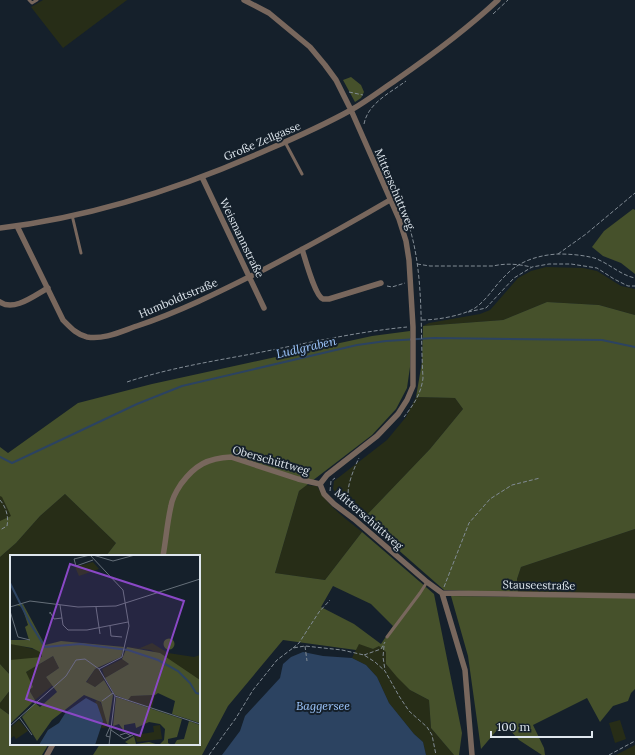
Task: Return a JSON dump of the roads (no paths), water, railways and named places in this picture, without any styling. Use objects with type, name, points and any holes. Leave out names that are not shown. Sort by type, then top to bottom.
[{"type":"street","name":"Mitterschüttweg","points":[[244,0],[269,13],[310,47],[325,64],[336,80],[351,110],[399,219],[410,260],[414,347],[413,386],[407,400],[398,414],[377,436],[327,475],[320,484],[324,494],[334,504],[442,593]]},
{"type":"street","name":"Große Zellgasse","points":[[0,228],[72,215],[156,193],[202,177],[285,142],[351,110],[462,32],[498,0]]},
{"type":"street","name":"Weismannstraße","points":[[202,177],[264,308]]},
{"type":"street","name":"Humboldtstraße","points":[[17,226],[63,320],[73,330],[87,337],[97,337],[111,335],[193,304],[302,249],[390,200]]},
{"type":"street","points":[[302,249],[315,287],[323,299],[329,299],[381,283]]},
{"type":"street","points":[[0,302],[7,305],[14,305],[48,288]]},
{"type":"street","name":"Oberschüttweg","points":[[164,555],[171,505],[178,489],[186,477],[196,467],[208,460],[231,456],[298,479],[320,484]]},
{"type":"street","points":[[442,593],[465,670],[472,755]]},
{"type":"street","name":"Stauseestraße","points":[[442,593],[635,596]]},
{"type":"street","points":[[47,755],[52,745]]},
{"type":"lane","points":[[30,0],[32,3],[37,0]]},
{"type":"lane","points":[[285,142],[302,174]]},
{"type":"lane","points":[[72,215],[81,253]]},
{"type":"lane","points":[[387,637],[427,582]]},
{"type":"water","name":"Baggersee","points":[[303,652],[323,656],[352,658],[366,665],[377,677],[389,703],[414,734],[423,742],[426,755],[222,755],[240,731],[245,716],[280,678],[283,664],[291,657]]},
{"type":"waterway","name":"Ludlgraben","points":[[0,457],[12,463],[137,404],[182,386],[357,345],[386,341],[434,338],[602,340],[635,347]]}]
